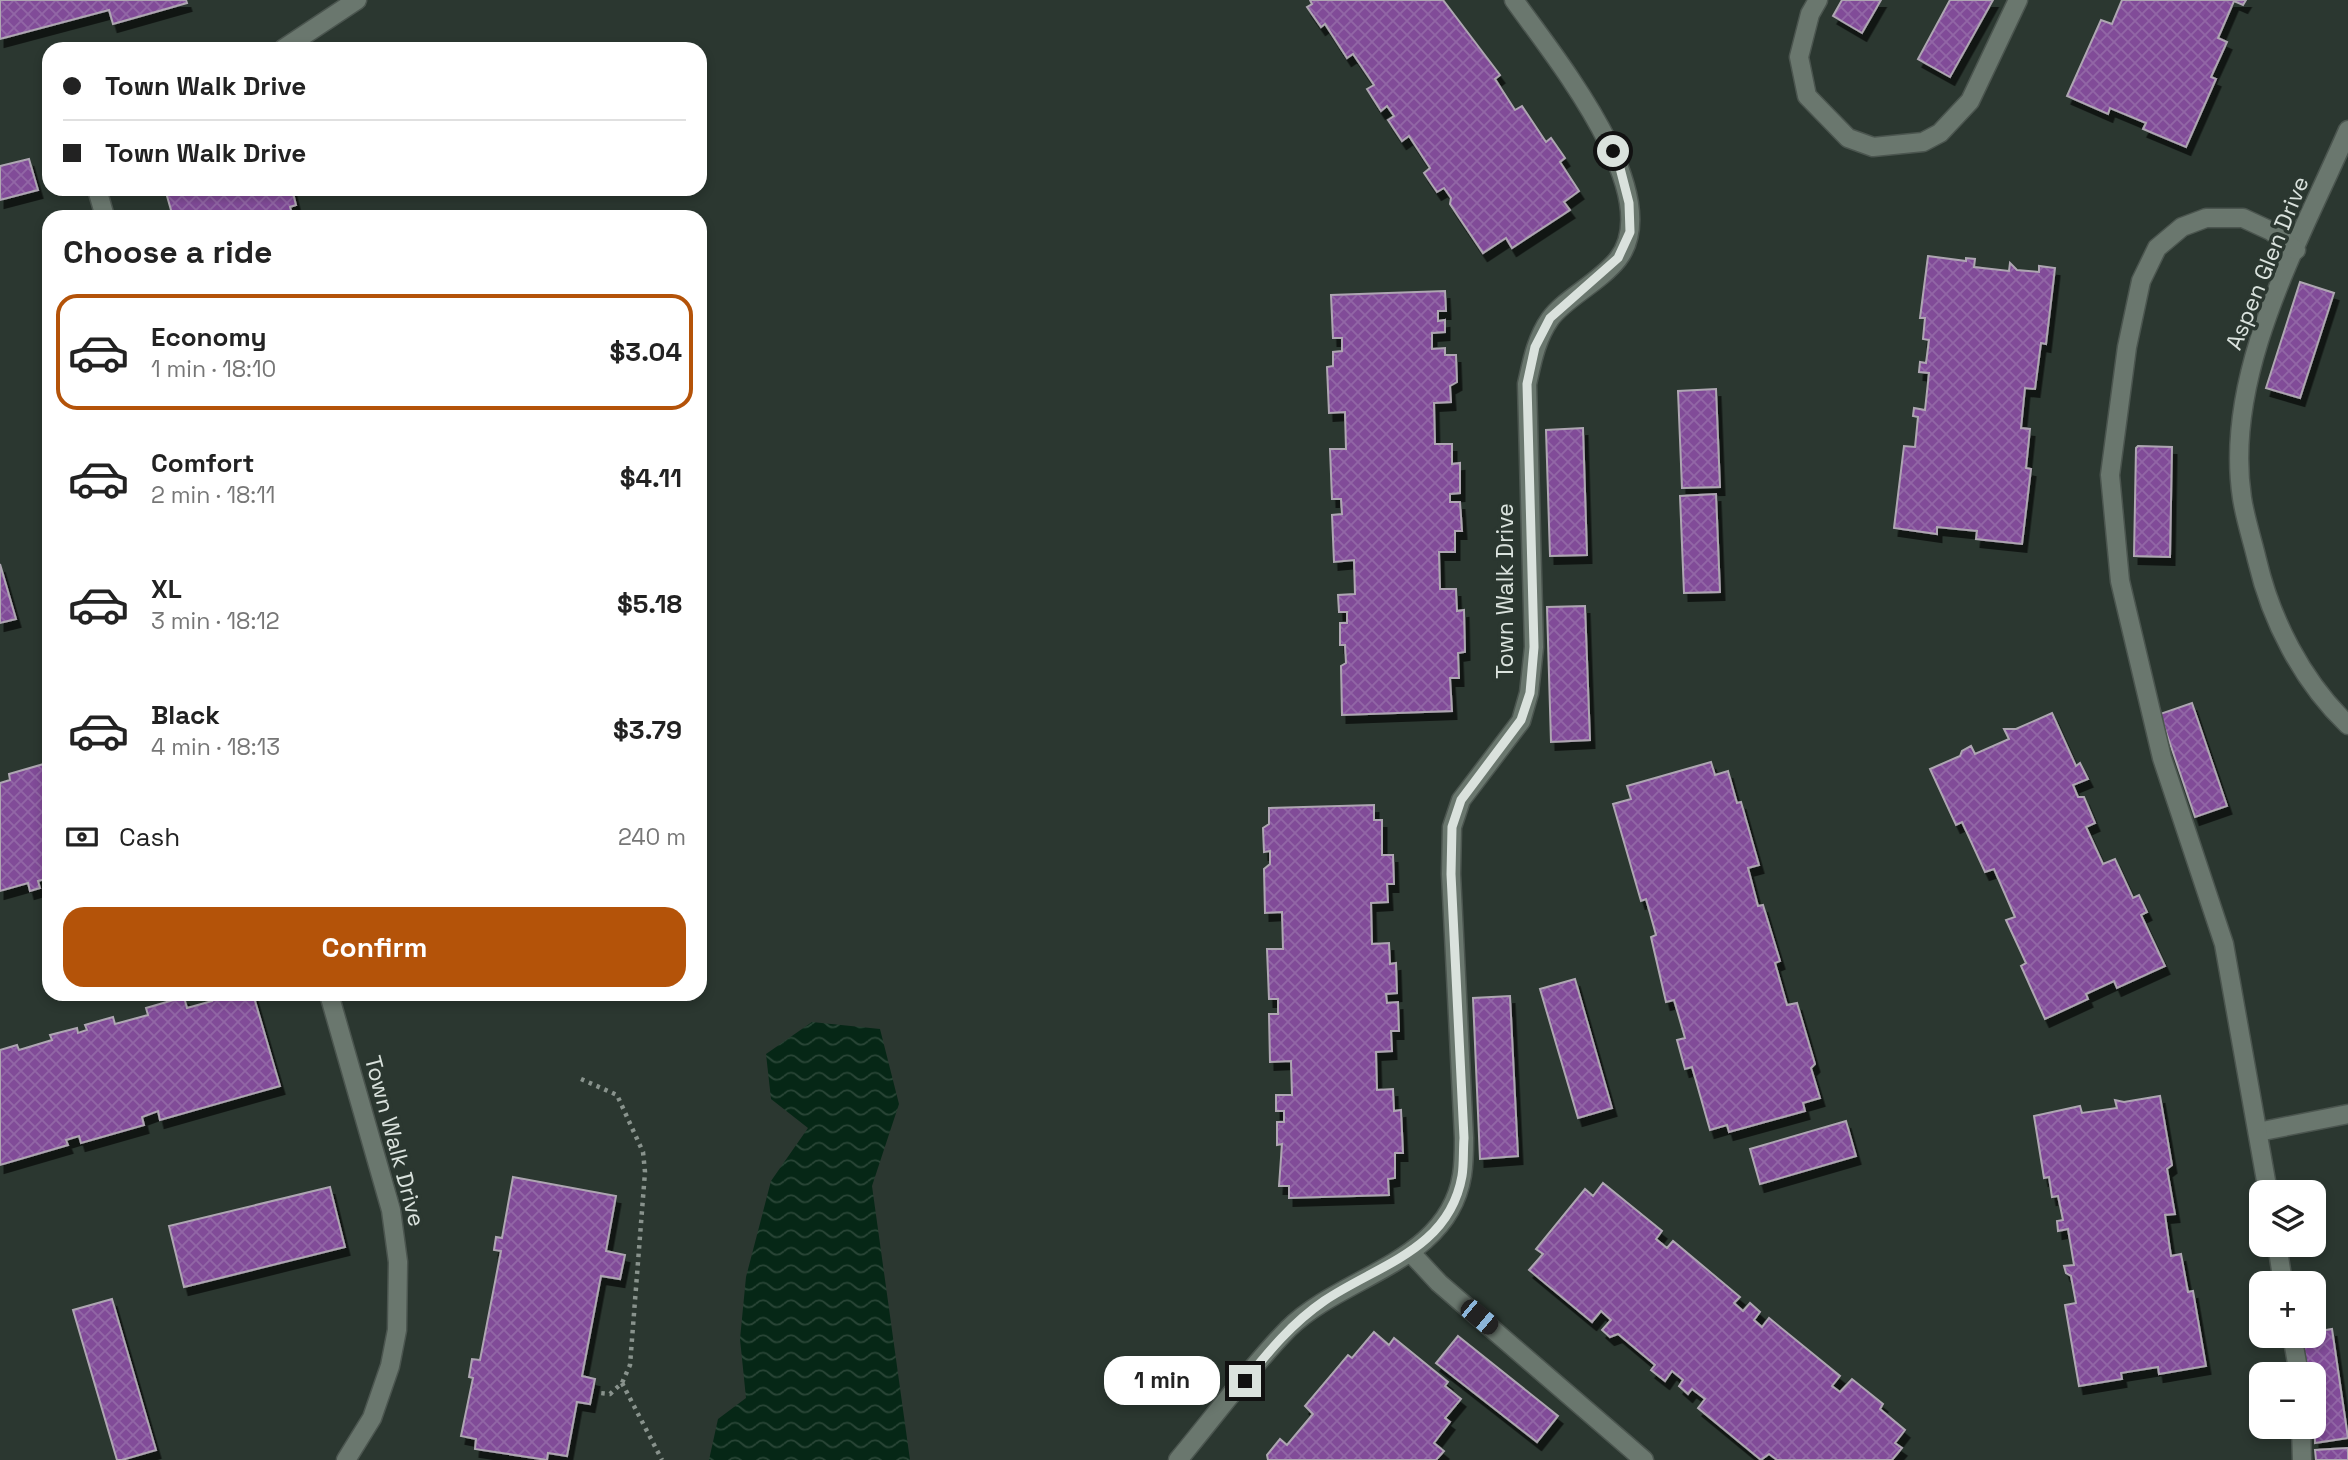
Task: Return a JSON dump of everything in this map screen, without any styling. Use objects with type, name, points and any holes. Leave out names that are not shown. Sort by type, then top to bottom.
[{"type":"street","points":[[294,42],[357,0]]},
{"type":"street","name":"Town Walk Drive","points":[[1178,1460],[1289,1328],[1324,1301],[1411,1254],[1438,1227],[1453,1202],[1462,1176],[1464,1138],[1451,874],[1452,827],[1461,800],[1521,720],[1530,693],[1534,647],[1527,384],[1535,347],[1550,318],[1618,258],[1630,232],[1629,203],[1620,168],[1605,133],[1514,0]]},
{"type":"street","points":[[1818,0],[1810,14],[1799,57],[1807,96],[1848,138],[1873,147],[1923,142],[1940,133],[1969,101],[2018,0]]},
{"type":"street","name":"Aspen Glen Drive","points":[[2348,130],[2296,250],[2250,370],[2240,447],[2242,497],[2265,593],[2282,633],[2309,678],[2348,725]]},
{"type":"street","points":[[2266,1180],[2224,944],[2162,758],[2120,581],[2110,475],[2127,347],[2141,281],[2157,248],[2182,226],[2206,218],[2243,218],[2271,231],[2296,250]]},
{"type":"street","name":"Town Walk Drive","points":[[331,1001],[391,1210],[398,1262],[397,1330],[390,1366],[372,1418],[346,1460]]},
{"type":"street","points":[[2258,1132],[2348,1114]]},
{"type":"street","points":[[1411,1254],[1440,1283],[1644,1460]]},
{"type":"street","points":[[2301,1439],[2302,1460]]},
{"type":"path","points":[[581,1079],[617,1095],[643,1152],[645,1172],[630,1365],[622,1382],[610,1394],[600,1393]]},
{"type":"path","points":[[622,1382],[662,1460]]},
{"type":"water","points":[[812,1022],[880,1029],[899,1104],[872,1186],[910,1460],[709,1460],[718,1419],[746,1398],[740,1339],[746,1277],[771,1181],[808,1128],[771,1099],[766,1054]]},
{"type":"building","points":[[0,0],[186,0],[187,3],[113,24],[109,10],[0,39]]},
{"type":"building","points":[[1310,0],[1443,0],[1500,75],[1495,79],[1515,110],[1522,106],[1546,142],[1551,138],[1565,158],[1560,162],[1579,191],[1564,202],[1570,210],[1512,248],[1506,238],[1483,253],[1450,204],[1451,198],[1444,188],[1437,192],[1424,173],[1430,168],[1409,136],[1402,141],[1388,120],[1394,116],[1387,106],[1381,111],[1367,89],[1374,85],[1353,54],[1347,58],[1325,24],[1321,27],[1307,7],[1312,4]]},
{"type":"building","points":[[1842,0],[1881,0],[1862,33],[1833,16]]},
{"type":"building","points":[[1950,0],[1993,0],[1950,77],[1918,59]]},
{"type":"building","points":[[2122,0],[2246,0],[2243,5],[2234,1],[2218,38],[2227,42],[2211,77],[2216,79],[2186,147],[2143,129],[2146,123],[2110,108],[2108,114],[2067,96],[2101,20],[2112,24]]},
{"type":"building","points":[[29,159],[38,190],[0,200],[0,166]]},
{"type":"building","points":[[167,196],[294,196],[296,205],[290,207],[291,210],[171,210]]},
{"type":"building","points":[[1928,256],[1966,261],[1966,258],[1975,259],[1974,267],[2009,271],[2010,263],[2017,270],[2039,272],[2039,266],[2055,268],[2046,344],[2041,343],[2035,389],[2025,388],[2021,428],[2030,429],[2026,468],[2031,469],[2022,544],[1976,539],[1977,531],[1937,527],[1937,534],[1894,528],[1904,446],[1915,447],[1918,417],[1913,416],[1914,408],[1925,410],[1929,373],[1919,372],[1920,362],[1926,363],[1929,340],[1923,339],[1925,318],[1920,318]]},
{"type":"building","points":[[2300,282],[2334,293],[2300,398],[2266,388]]},
{"type":"building","points":[[1445,291],[1446,311],[1438,311],[1438,321],[1445,320],[1445,332],[1432,333],[1432,349],[1445,348],[1445,355],[1456,355],[1457,382],[1450,386],[1451,402],[1434,403],[1435,444],[1452,444],[1452,464],[1460,463],[1460,493],[1450,494],[1450,502],[1460,502],[1462,531],[1455,531],[1455,552],[1439,552],[1440,589],[1456,589],[1457,611],[1464,610],[1465,652],[1458,653],[1459,678],[1450,678],[1452,711],[1342,715],[1341,666],[1346,663],[1345,645],[1340,645],[1340,623],[1347,623],[1347,612],[1339,612],[1338,595],[1355,594],[1354,560],[1334,562],[1332,515],[1342,514],[1341,499],[1332,499],[1330,449],[1346,449],[1345,412],[1329,413],[1327,367],[1333,366],[1333,352],[1342,351],[1342,338],[1333,338],[1331,295]]},
{"type":"building","points":[[1716,389],[1720,487],[1682,488],[1678,391]]},
{"type":"building","points":[[1583,428],[1587,555],[1550,556],[1546,430]]},
{"type":"building","points":[[2138,446],[2172,447],[2170,557],[2134,556]]},
{"type":"building","points":[[1716,494],[1720,592],[1684,593],[1680,496]]},
{"type":"building","points":[[0,564],[16,619],[0,623]]},
{"type":"building","points":[[1585,606],[1590,740],[1551,742],[1547,607]]},
{"type":"building","points":[[2192,703],[2227,806],[2195,817],[2160,714]]},
{"type":"building","points":[[2052,713],[2076,766],[2080,763],[2088,779],[2073,785],[2078,797],[2084,797],[2095,823],[2086,827],[2103,864],[2115,859],[2133,898],[2139,895],[2147,912],[2141,915],[2165,966],[2117,988],[2114,981],[2086,994],[2088,999],[2045,1019],[2021,966],[2026,963],[2006,920],[2015,917],[1994,869],[1985,872],[1962,822],[1956,825],[1930,769],[1960,756],[1962,751],[1971,746],[1975,754],[2009,739],[2004,729],[2016,729]]},
{"type":"building","points":[[1711,762],[1715,775],[1728,771],[1737,803],[1741,802],[1759,865],[1748,868],[1758,906],[1763,905],[1780,961],[1775,963],[1787,1005],[1797,1003],[1815,1064],[1811,1068],[1820,1098],[1803,1103],[1805,1111],[1729,1132],[1727,1125],[1710,1130],[1692,1067],[1685,1069],[1677,1040],[1685,1038],[1674,1000],[1666,1002],[1651,937],[1656,935],[1646,899],[1641,901],[1613,804],[1631,799],[1627,786]]},
{"type":"building","points":[[42,764],[42,880],[38,881],[40,888],[30,891],[28,883],[0,891],[0,783],[10,780],[9,774]]},
{"type":"building","points":[[1374,805],[1374,820],[1382,820],[1382,855],[1393,855],[1394,884],[1387,884],[1388,902],[1371,903],[1372,944],[1389,943],[1390,964],[1396,963],[1397,993],[1386,994],[1387,1003],[1398,1002],[1399,1031],[1391,1031],[1392,1051],[1376,1052],[1377,1090],[1393,1089],[1394,1111],[1401,1110],[1403,1153],[1395,1153],[1395,1178],[1388,1179],[1389,1195],[1289,1198],[1289,1186],[1279,1186],[1282,1144],[1277,1145],[1277,1122],[1284,1122],[1284,1111],[1276,1111],[1276,1095],[1292,1095],[1291,1061],[1270,1062],[1269,1014],[1278,1014],[1278,999],[1269,999],[1267,949],[1283,949],[1282,912],[1265,913],[1264,869],[1270,864],[1270,851],[1264,852],[1263,828],[1269,824],[1269,808]]},
{"type":"building","points":[[1575,979],[1612,1108],[1578,1118],[1540,989]]},
{"type":"building","points":[[1510,996],[1518,1156],[1480,1159],[1473,998]]},
{"type":"building","points":[[170,1001],[185,1001],[187,1008],[212,1001],[255,1001],[280,1086],[160,1120],[158,1111],[142,1117],[144,1125],[81,1143],[79,1136],[66,1140],[68,1145],[0,1165],[0,1050],[17,1045],[19,1050],[52,1040],[50,1035],[77,1028],[78,1033],[87,1030],[85,1025],[113,1017],[115,1024],[148,1015],[146,1008]]},
{"type":"building","points":[[2160,1096],[2172,1165],[2167,1169],[2175,1214],[2165,1215],[2171,1256],[2181,1254],[2188,1292],[2193,1291],[2206,1366],[2159,1374],[2158,1367],[2121,1373],[2122,1379],[2079,1386],[2065,1305],[2076,1303],[2071,1276],[2066,1273],[2064,1266],[2074,1265],[2068,1229],[2058,1231],[2057,1221],[2063,1220],[2058,1196],[2052,1197],[2049,1177],[2044,1178],[2034,1116],[2080,1106],[2082,1113],[2117,1108],[2115,1100],[2124,1102]]},
{"type":"building","points":[[1846,1121],[1856,1156],[1760,1184],[1750,1149]]},
{"type":"building","points":[[513,1177],[616,1196],[606,1251],[625,1255],[620,1279],[601,1276],[582,1376],[595,1379],[590,1404],[577,1402],[567,1456],[548,1453],[547,1460],[475,1449],[476,1439],[461,1436],[473,1378],[469,1377],[472,1359],[480,1360],[501,1251],[494,1250],[496,1237],[502,1238]]},
{"type":"building","points":[[1603,1183],[1662,1231],[1656,1239],[1667,1248],[1673,1241],[1740,1297],[1734,1303],[1743,1311],[1750,1303],[1760,1312],[1754,1320],[1762,1327],[1769,1318],[1840,1376],[1832,1386],[1840,1392],[1852,1379],[1883,1404],[1880,1409],[1905,1430],[1895,1443],[1902,1448],[1892,1460],[1777,1460],[1769,1454],[1761,1460],[1698,1408],[1705,1399],[1692,1389],[1688,1394],[1679,1386],[1683,1380],[1672,1371],[1665,1381],[1651,1370],[1655,1365],[1618,1334],[1610,1337],[1602,1330],[1611,1320],[1601,1311],[1592,1322],[1529,1270],[1543,1254],[1536,1249],[1585,1189],[1593,1196]]},
{"type":"building","points":[[330,1187],[345,1247],[184,1287],[169,1226]]},
{"type":"building","points":[[112,1299],[156,1450],[122,1460],[117,1460],[73,1310]]},
{"type":"building","points":[[2332,1329],[2348,1438],[2315,1443],[2315,1439],[2326,1439],[2326,1362],[2303,1362],[2301,1348],[2326,1348],[2326,1330]]},
{"type":"building","points":[[1374,1332],[1389,1345],[1394,1338],[1448,1382],[1445,1386],[1461,1399],[1445,1418],[1450,1422],[1434,1443],[1444,1451],[1436,1460],[1268,1460],[1267,1455],[1280,1439],[1287,1445],[1313,1414],[1305,1406],[1348,1355],[1352,1358]]},
{"type":"building","points":[[1458,1336],[1558,1416],[1537,1442],[1436,1363]]},
{"type":"building","points":[[2348,1448],[2348,1460],[2316,1460],[2315,1450]]},
{"type":"route","points":[[1245,1381],[1289,1328],[1324,1301],[1411,1254],[1438,1227],[1453,1202],[1462,1176],[1464,1138],[1451,874],[1452,827],[1461,800],[1521,720],[1530,693],[1534,647],[1527,384],[1535,347],[1550,318],[1583,293],[1618,258],[1630,232],[1629,203],[1613,151]]}]
